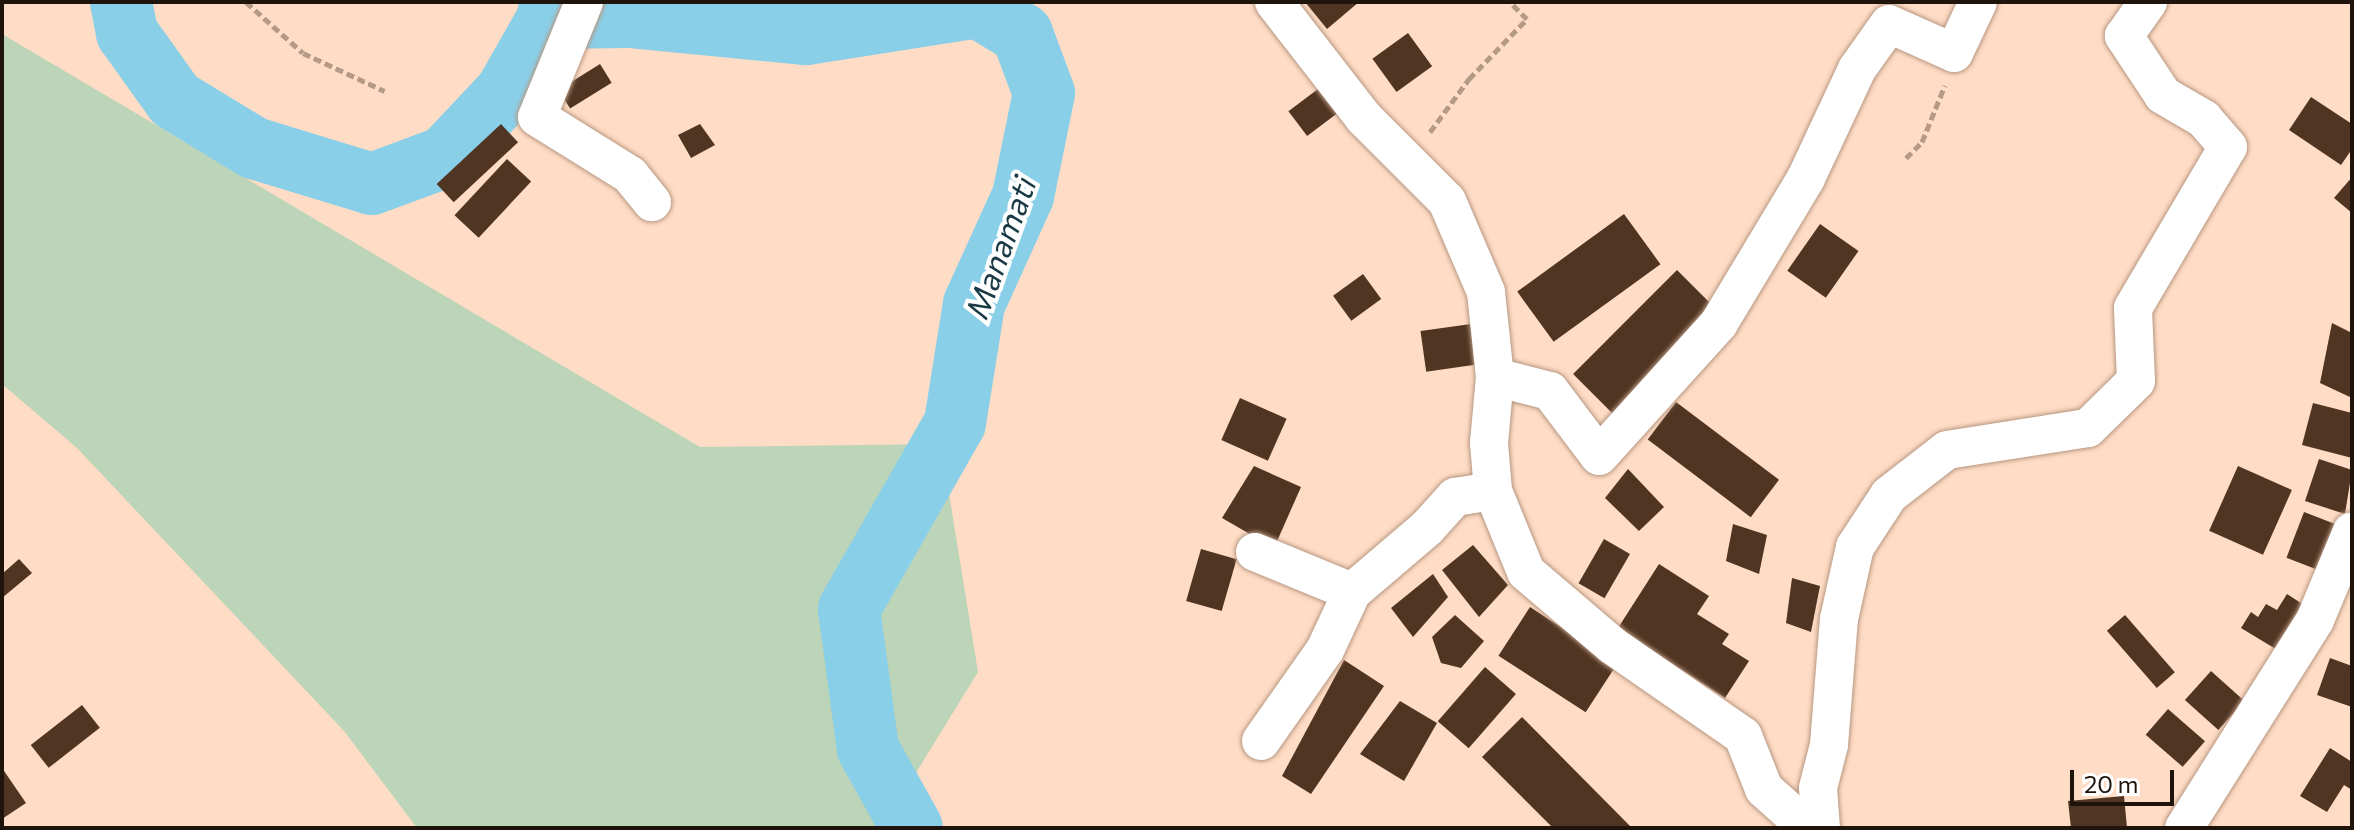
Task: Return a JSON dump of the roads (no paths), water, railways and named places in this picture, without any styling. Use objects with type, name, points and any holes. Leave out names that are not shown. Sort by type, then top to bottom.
[{"type":"street","points":[[584,2],[537,117],[630,175],[652,202]]},
{"type":"street","points":[[1274,2],[1364,118],[1447,201],[1486,292],[1495,377],[1489,443],[1493,491],[1526,572],[1613,646],[1743,736],[1764,789],[1808,828]]},
{"type":"street","points":[[1495,377],[1550,391],[1599,456],[1719,323],[1806,178],[1857,69],[1889,24],[1954,53],[1978,2]]},
{"type":"street","points":[[1821,828],[1818,788],[1829,745],[1839,619],[1855,547],[1889,495],[1947,450],[2088,428],[2136,381],[2133,308],[2228,147],[2204,119],[2163,95],[2124,36],[2148,2]]},
{"type":"street","points":[[1261,741],[1325,650],[1352,592],[1427,528],[1455,497],[1493,491]]},
{"type":"street","points":[[2184,828],[2315,620],[2352,531]]},
{"type":"street","points":[[1255,552],[1352,592]]},
{"type":"waterway","points":[[121,2],[127,33],[175,100],[254,148],[372,184],[445,157],[506,92],[548,18]]},
{"type":"waterway","name":"Manamati","points":[[550,2],[548,18],[629,17],[806,34],[978,7],[1022,34],[1044,93],[1023,196],[974,304],[955,423],[849,609],[868,749],[912,828]]}]
